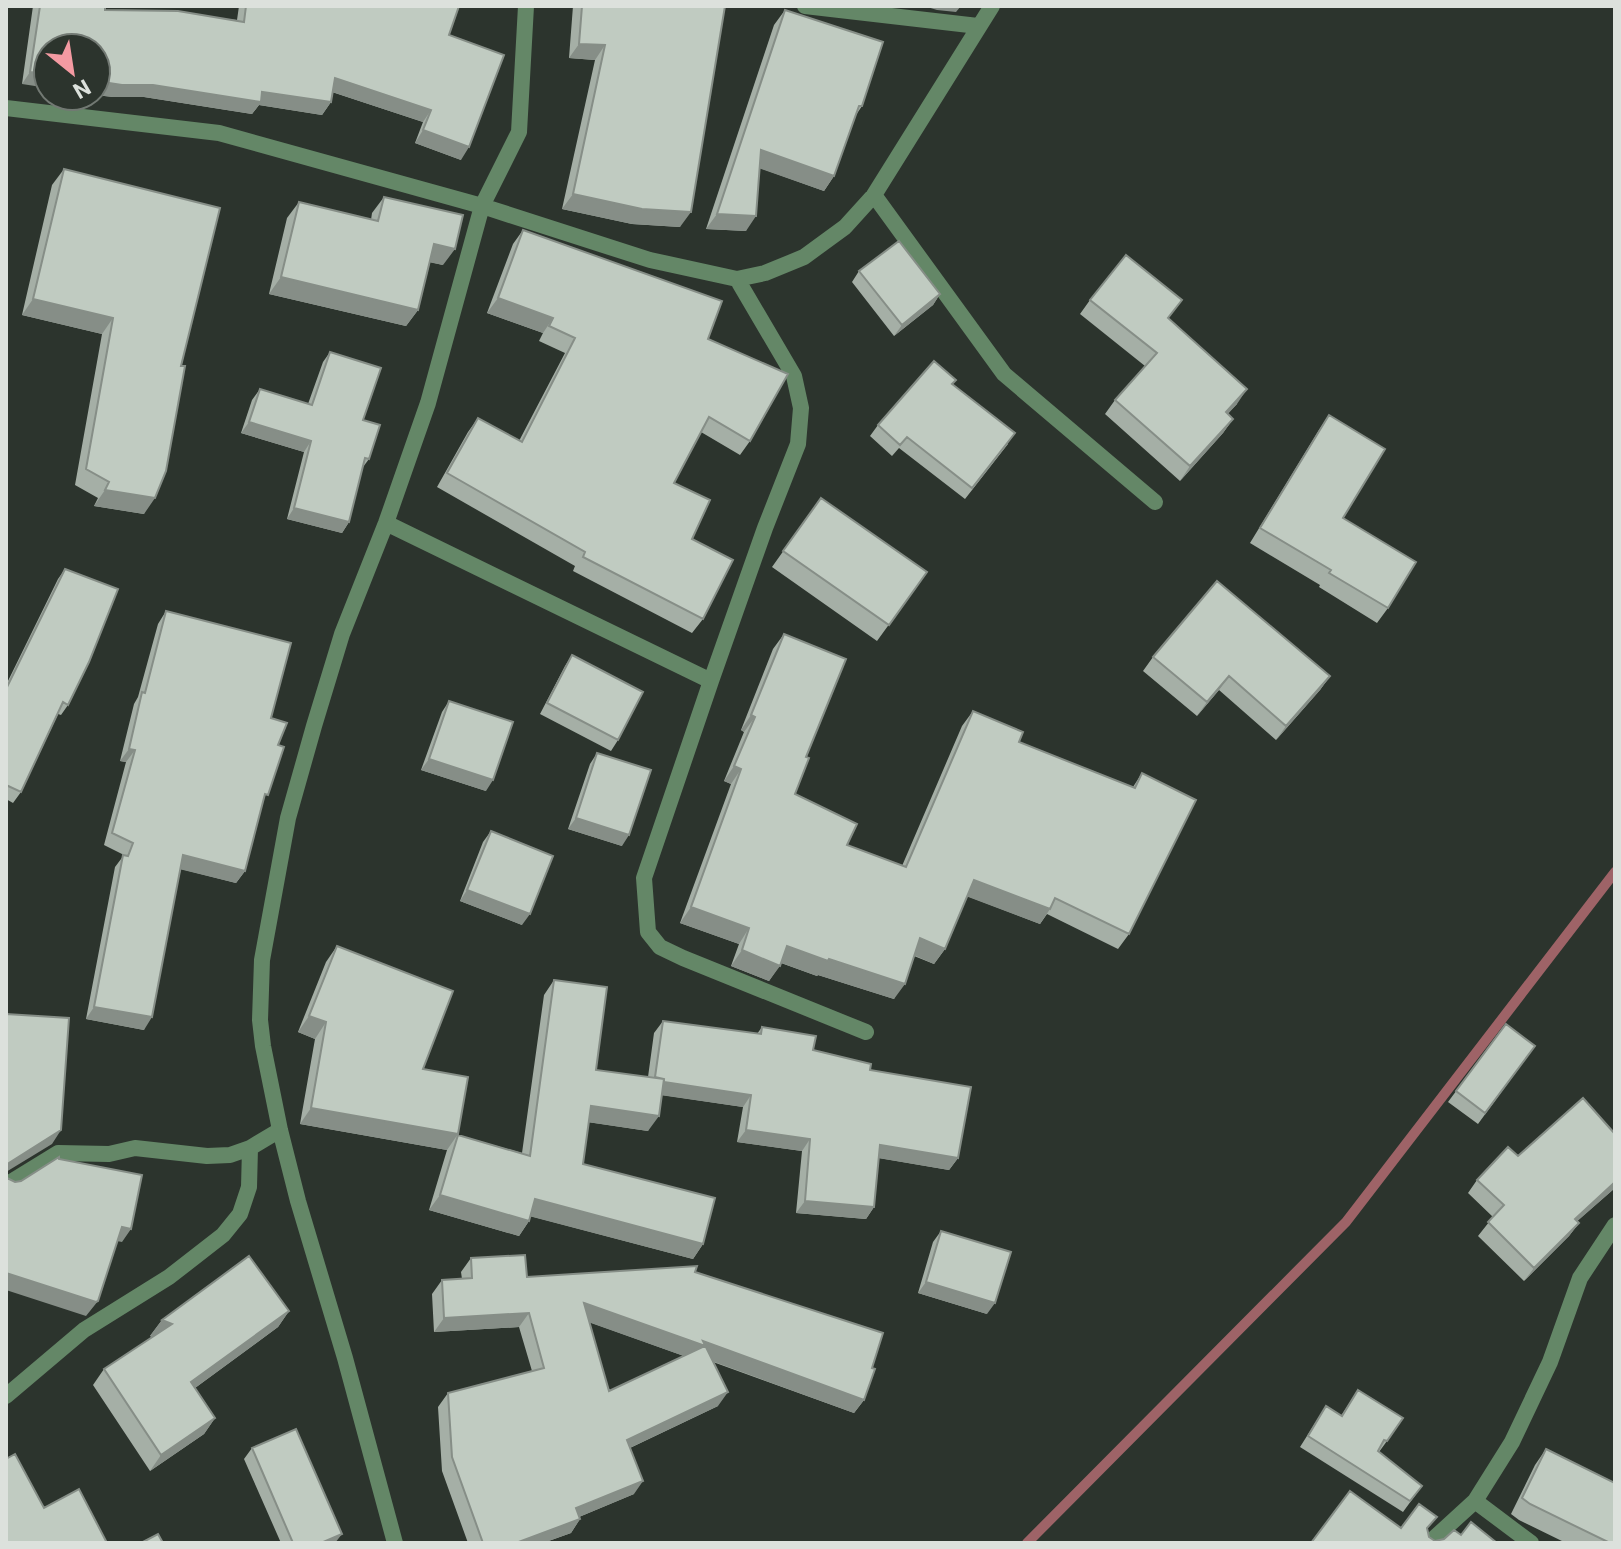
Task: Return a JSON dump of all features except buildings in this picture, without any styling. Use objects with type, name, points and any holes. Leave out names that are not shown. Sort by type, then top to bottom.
[{"type":"street","points":[[395,1543],[280,1130],[260,1020],[262,960],[288,818],[342,634],[386,523],[428,403],[482,206],[519,132],[526,6]]},
{"type":"street","points":[[805,6],[978,26]]},
{"type":"street","points":[[6,108],[219,133],[482,206],[650,260],[737,279],[765,273],[804,257],[845,227],[874,195],[992,6]]},
{"type":"street","points":[[874,195],[1004,374],[1155,502]]},
{"type":"street","points":[[737,279],[794,376],[801,408],[798,444],[765,528],[644,878],[648,932],[660,947],[683,958],[866,1032]]},
{"type":"street","points":[[386,523],[711,681]]},
{"type":"street","points":[[6,1185],[58,1153],[109,1154],[135,1148],[207,1156],[230,1155],[250,1148],[280,1130]]},
{"type":"street","points":[[6,1396],[84,1330],[169,1277],[223,1235],[240,1214],[249,1187],[250,1148]]},
{"type":"street","points":[[1429,1543],[1475,1501],[1512,1442],[1544,1375],[1580,1278],[1615,1225]]},
{"type":"street","points":[[1475,1501],[1531,1543]]},
{"type":"waterway","points":[[1027,1543],[1346,1222],[1615,872]]}]
